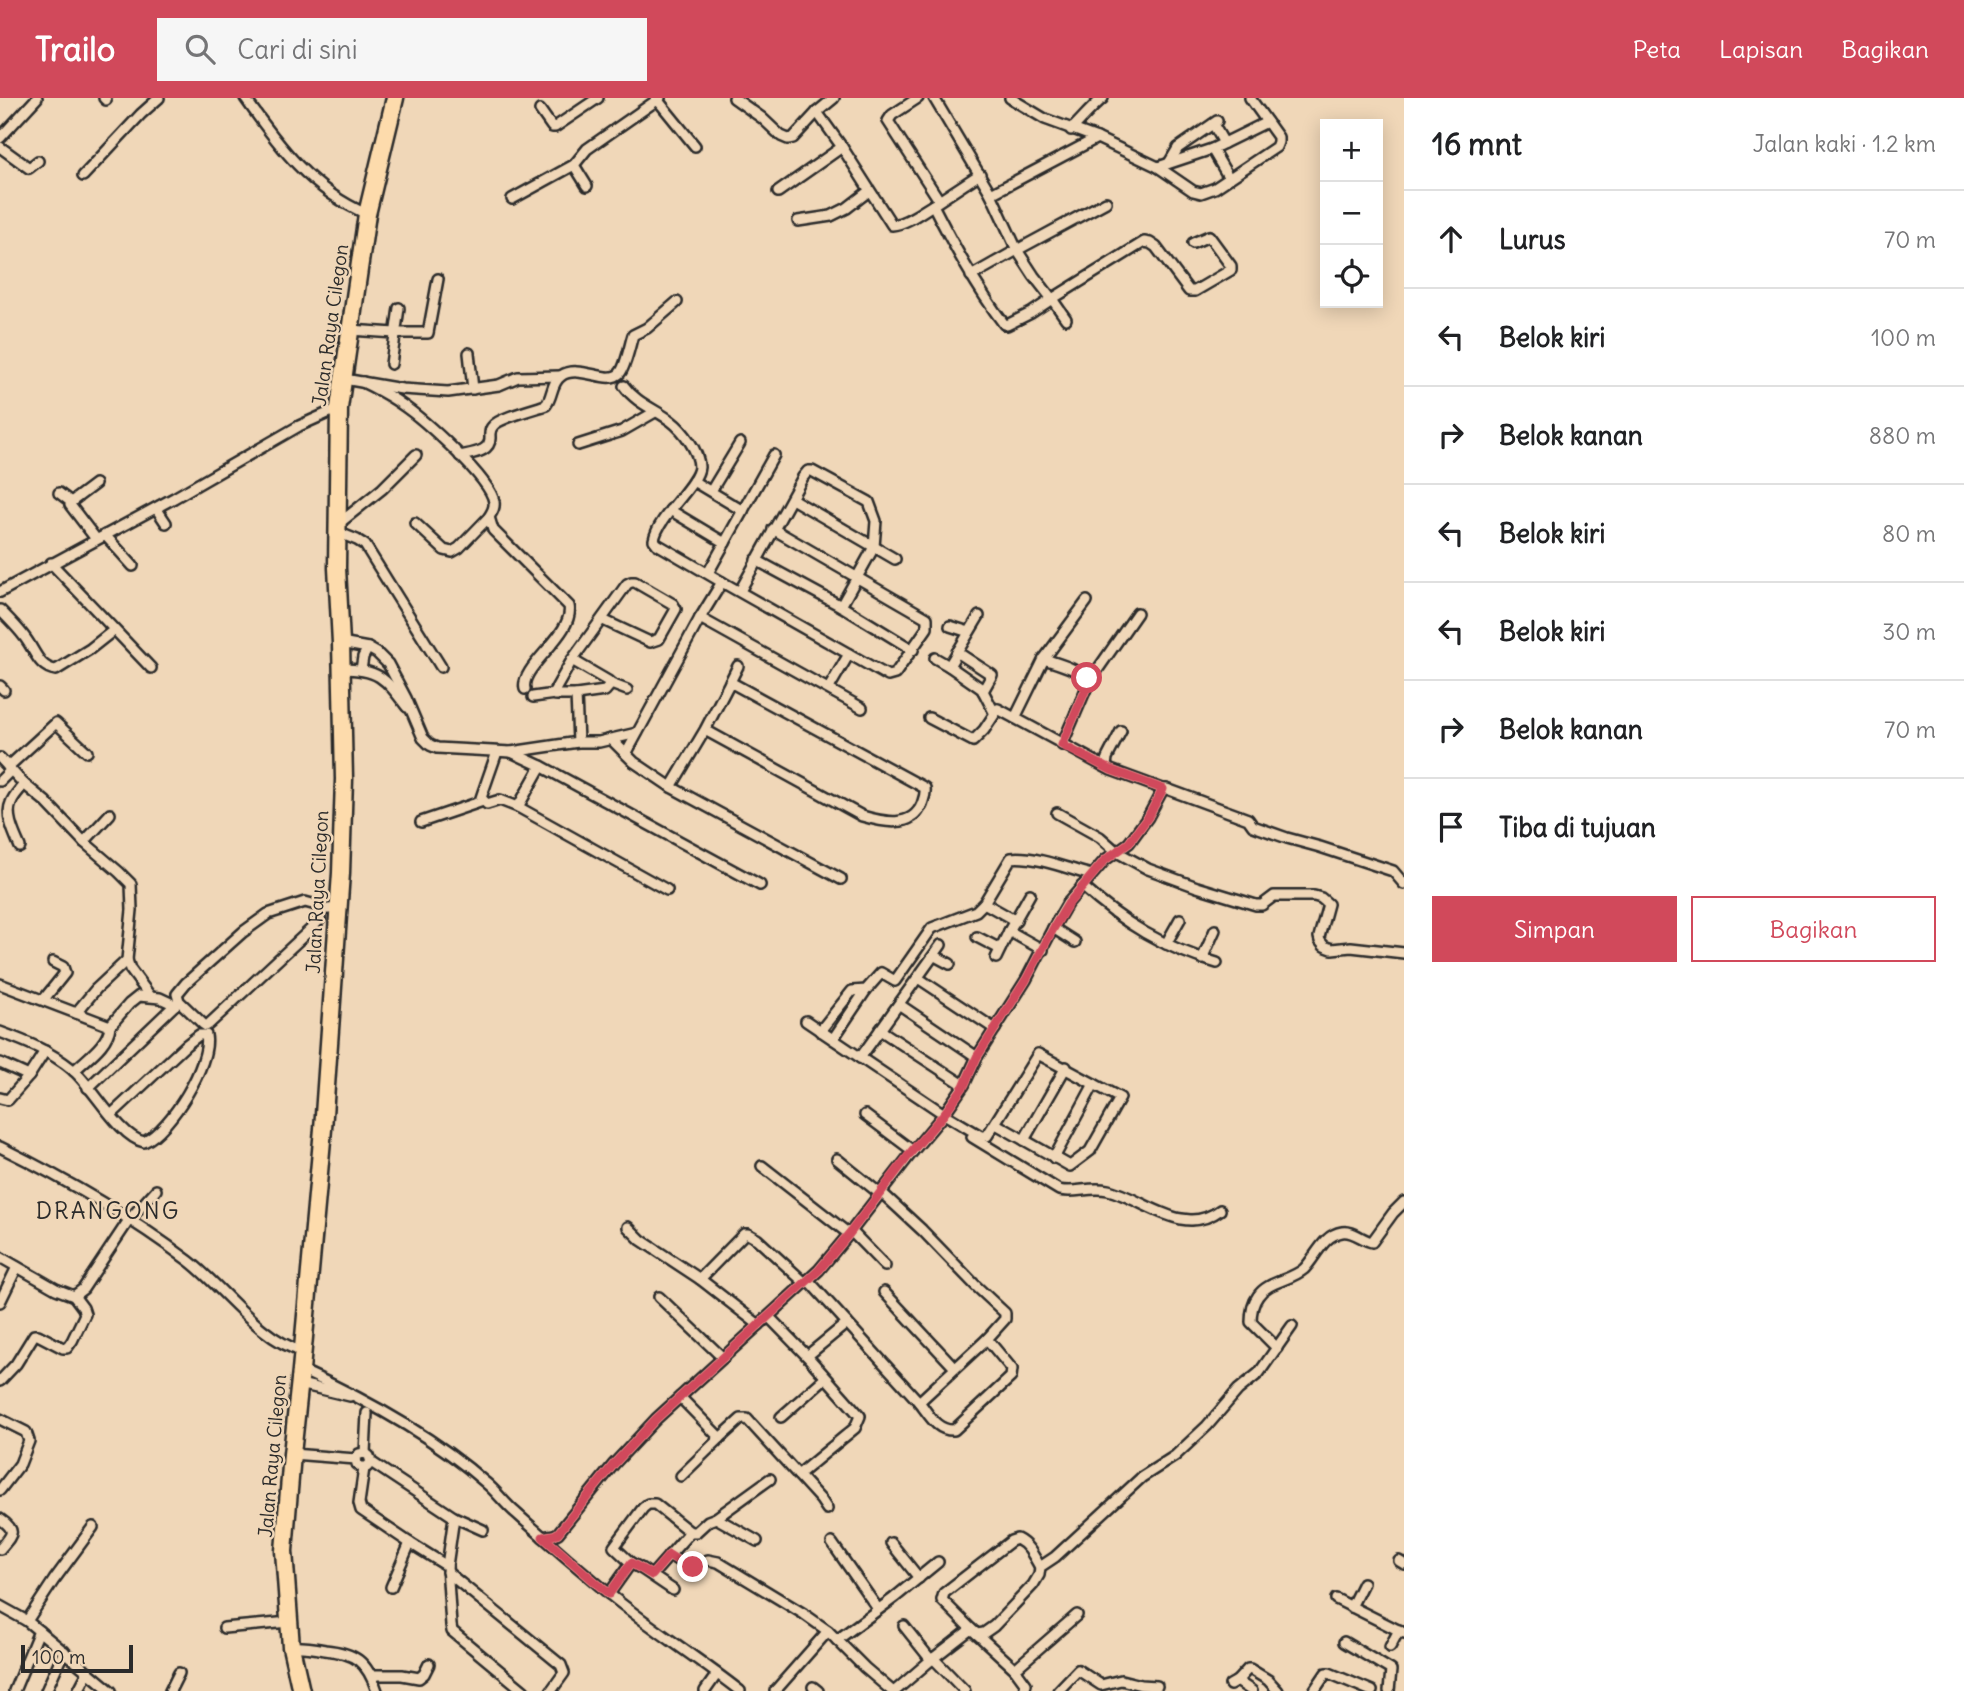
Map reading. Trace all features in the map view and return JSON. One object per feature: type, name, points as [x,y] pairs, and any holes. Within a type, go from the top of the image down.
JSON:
[{"type":"highway","name":"Jalan Raya Cilegon","points":[[301,1691],[291,1647],[284,1551],[323,1129],[341,873],[344,779],[337,568],[339,408],[367,214],[396,98]]},
{"type":"street","points":[[0,138],[37,98]]},
{"type":"street","points":[[83,176],[159,98]]},
{"type":"street","points":[[245,98],[277,142],[310,179],[338,199],[367,214]]},
{"type":"street","points":[[540,110],[549,124],[555,127],[598,98]]},
{"type":"street","points":[[734,98],[788,139],[793,138],[834,98]]},
{"type":"street","points":[[918,98],[892,115],[888,123],[936,203],[971,276],[1007,326],[1144,242],[1156,247],[1189,291],[1195,291],[1231,270],[1231,266],[1209,236],[1193,243]]},
{"type":"street","points":[[934,98],[991,194],[1017,250],[1066,319]]},
{"type":"street","points":[[1010,98],[1045,119],[1097,138],[1158,167],[1194,191],[1200,192],[1215,188],[1276,147],[1278,137],[1250,98]]},
{"type":"street","points":[[1071,130],[1103,98]]},
{"type":"street","points":[[512,199],[574,165],[587,149],[658,99],[695,146]]},
{"type":"street","points":[[817,112],[892,225],[902,223],[980,174]]},
{"type":"street","points":[[1169,163],[1178,148],[1215,122],[1224,143]]},
{"type":"street","points":[[1158,167],[1212,149],[1267,122]]},
{"type":"street","points":[[991,194],[1097,138]]},
{"type":"street","points":[[0,147],[29,168],[38,161]]},
{"type":"street","points":[[778,192],[842,147]]},
{"type":"street","points":[[1212,149],[1229,178]]},
{"type":"street","points":[[574,165],[587,186]]},
{"type":"street","points":[[798,221],[831,216],[847,208],[869,191]]},
{"type":"street","points":[[971,276],[1106,202]]},
{"type":"street","points":[[350,330],[428,332],[438,279]]},
{"type":"street","points":[[344,379],[402,389],[448,392],[499,385],[519,377],[560,376],[579,372],[607,378],[617,375],[624,365],[633,335],[647,328],[677,302]]},
{"type":"street","points":[[391,365],[399,308]]},
{"type":"street","points":[[470,353],[473,389]]},
{"type":"street","points":[[460,456],[488,448],[491,444],[490,431],[501,421],[550,401],[560,376]]},
{"type":"street","points":[[363,382],[424,420],[491,491],[494,508],[489,517],[452,552],[444,550],[415,523]]},
{"type":"street","points":[[624,386],[630,395],[670,420],[696,453],[699,470],[655,534],[654,540],[657,544],[849,654],[891,676],[895,674],[927,628],[927,618],[773,529]]},
{"type":"street","points":[[2,588],[156,508],[299,426],[339,408]]},
{"type":"street","points":[[578,445],[622,431],[655,412]]},
{"type":"street","points":[[711,491],[740,443]]},
{"type":"street","points":[[416,455],[337,529],[365,545],[441,667]]},
{"type":"street","points":[[708,573],[774,455]]},
{"type":"street","points":[[740,591],[803,477],[808,471],[812,471],[865,499],[871,504],[876,521],[874,547],[841,606]]},
{"type":"street","points":[[693,481],[743,510]]},
{"type":"street","points":[[71,502],[95,484]]},
{"type":"street","points":[[59,493],[71,502],[72,507],[100,537],[133,566]]},
{"type":"street","points":[[792,499],[895,559]]},
{"type":"street","points":[[156,508],[166,523]]},
{"type":"street","points":[[670,510],[725,543]]},
{"type":"street","points":[[489,517],[493,530],[570,608],[569,617],[527,677],[523,685],[525,690]]},
{"type":"street","points":[[756,560],[841,606],[912,650]]},
{"type":"street","points":[[51,563],[151,668]]},
{"type":"street","points":[[555,694],[555,688],[572,660],[631,582],[676,608],[659,639],[654,642],[603,620]]},
{"type":"street","points":[[626,754],[722,582]]},
{"type":"street","points":[[1015,718],[1045,659],[1087,601]]},
{"type":"street","points":[[0,610],[27,640],[32,652],[52,670],[90,649],[114,630]]},
{"type":"street","points":[[1062,745],[1089,682],[1137,613]]},
{"type":"street","points":[[949,666],[979,616]]},
{"type":"street","points":[[700,618],[862,708]]},
{"type":"street","points":[[950,626],[969,632]]},
{"type":"street","points":[[341,643],[368,648],[388,664],[396,676],[423,738],[430,745],[445,749],[511,752],[637,733]]},
{"type":"street","points":[[361,670],[368,648]]},
{"type":"street","points":[[957,652],[992,675],[983,691]]},
{"type":"street","points":[[829,688],[849,654]]},
{"type":"street","points":[[935,658],[983,691],[995,712]]},
{"type":"street","points":[[1045,659],[1080,674],[1089,682]]},
{"type":"street","points":[[572,660],[611,684],[627,690]]},
{"type":"street","points":[[671,787],[705,730],[738,666]]},
{"type":"street","points":[[341,669],[372,672],[384,679],[412,714]]},
{"type":"street","points":[[705,730],[862,816],[887,822],[902,821],[911,819],[919,811],[925,788],[730,682]]},
{"type":"street","points":[[533,697],[606,691],[611,684]]},
{"type":"street","points":[[576,695],[578,742]]},
{"type":"street","points":[[929,718],[973,741],[998,709],[1062,745],[1136,780],[1248,818],[1252,826],[1378,865],[1393,871],[1404,884]]},
{"type":"street","points":[[0,780],[4,764],[56,723],[87,752]]},
{"type":"street","points":[[1107,767],[1107,758],[1121,731]]},
{"type":"street","points":[[611,739],[634,762],[671,787],[841,879]]},
{"type":"street","points":[[484,801],[481,798],[482,792],[497,752]]},
{"type":"street","points":[[511,752],[760,885]]},
{"type":"street","points":[[4,764],[131,884],[132,910],[127,960],[150,996]]},
{"type":"street","points":[[518,807],[541,766]]},
{"type":"street","points":[[20,847],[12,829],[10,804],[24,784]]},
{"type":"street","points":[[543,1537],[558,1533],[614,1464],[656,1419],[819,1270],[850,1233],[964,1086],[977,1057],[1026,980],[1063,910],[1105,860],[1129,843],[1148,817],[1163,789]]},
{"type":"street","points":[[421,822],[484,801],[487,803],[500,800],[518,807],[667,890]]},
{"type":"street","points":[[1057,813],[1100,837],[1117,852],[1163,875],[1255,905],[1262,905],[1274,896],[1321,898],[1328,904],[1319,937],[1324,946],[1332,949],[1351,947],[1404,953]]},
{"type":"street","points":[[84,842],[110,814]]},
{"type":"street","points":[[895,981],[932,928],[976,911],[985,903],[1009,860],[1015,857],[1091,875]]},
{"type":"street","points":[[1082,886],[1120,918],[1142,932],[1217,963]]},
{"type":"street","points":[[977,937],[998,953],[1030,894]]},
{"type":"street","points":[[88,1088],[177,1003],[178,991],[243,932],[268,914],[305,902],[316,905],[320,919],[312,928],[111,1115]]},
{"type":"street","points":[[985,903],[1016,921]]},
{"type":"street","points":[[319,909],[338,908]]},
{"type":"street","points":[[1167,944],[1180,919]]},
{"type":"street","points":[[1053,929],[1074,942]]},
{"type":"street","points":[[1202,959],[1215,930]]},
{"type":"street","points":[[1009,931],[1043,950]]},
{"type":"street","points":[[860,1058],[941,945]]},
{"type":"street","points":[[934,956],[950,964]]},
{"type":"street","points":[[76,1013],[96,989],[127,960]]},
{"type":"street","points":[[44,999],[65,973],[63,967],[53,962]]},
{"type":"street","points":[[833,1039],[866,990],[881,973],[909,990]]},
{"type":"street","points":[[918,978],[995,1029]]},
{"type":"street","points":[[0,984],[110,1026]]},
{"type":"street","points":[[820,1031],[850,993],[866,990]]},
{"type":"street","points":[[74,1071],[103,1043],[110,1032],[110,1026],[139,996],[177,1003],[206,1026]]},
{"type":"street","points":[[900,1005],[977,1057]]},
{"type":"street","points":[[806,1021],[942,1116],[1059,1190],[1068,1192],[1098,1188],[1111,1191],[1184,1220],[1203,1220],[1220,1210]]},
{"type":"street","points":[[880,1030],[964,1086]]},
{"type":"street","points":[[0,1032],[45,1051],[74,1071],[111,1115],[130,1134],[144,1142],[152,1138],[174,1113],[196,1075],[207,1039],[206,1035],[199,1035]]},
{"type":"street","points":[[0,1098],[8,1100],[29,1076],[45,1051]]},
{"type":"street","points":[[942,1116],[984,1137],[996,1124],[1037,1054],[1119,1097],[1120,1101],[1087,1155],[1070,1166],[996,1124]]},
{"type":"street","points":[[0,1063],[29,1076]]},
{"type":"street","points":[[1024,1140],[1066,1067]]},
{"type":"street","points":[[1054,1158],[1094,1084]]},
{"type":"street","points":[[865,1115],[912,1151]]},
{"type":"street","points":[[0,1147],[129,1220],[190,1262],[266,1332],[288,1347],[302,1351]]},
{"type":"street","points":[[837,1159],[892,1201],[1005,1313],[1006,1319],[987,1339],[919,1402]]},
{"type":"street","points":[[762,1166],[850,1233],[886,1266]]},
{"type":"street","points":[[75,1296],[83,1289],[129,1220],[156,1190]]},
{"type":"street","points":[[1277,1348],[1251,1322],[1254,1303],[1259,1295],[1269,1286],[1306,1267],[1326,1240],[1339,1233],[1349,1232],[1372,1242],[1404,1202]]},
{"type":"street","points":[[628,1227],[640,1240],[700,1279],[759,1325]]},
{"type":"street","points":[[700,1279],[744,1234],[757,1239],[806,1281],[939,1427],[945,1430],[954,1430],[1011,1377],[1012,1369],[987,1339]]},
{"type":"street","points":[[0,1257],[56,1289],[75,1296],[85,1314],[68,1346],[63,1348],[34,1335],[16,1364],[0,1381]]},
{"type":"street","points":[[0,1302],[17,1267]]},
{"type":"street","points":[[884,1292],[955,1368]]},
{"type":"street","points":[[659,1297],[723,1358]]},
{"type":"street","points":[[769,1317],[858,1412],[860,1420],[855,1428],[798,1475]]},
{"type":"street","points":[[807,1356],[847,1323]]},
{"type":"street","points":[[1040,1567],[1142,1477],[1175,1456],[1207,1426],[1238,1391],[1259,1373],[1292,1326]]},
{"type":"street","points":[[301,1377],[338,1386],[456,1458],[609,1594],[740,1691]]},
{"type":"street","points":[[301,1377],[358,1398]]},
{"type":"street","points":[[781,1418],[825,1378]]},
{"type":"street","points":[[680,1397],[720,1438]]},
{"type":"street","points":[[368,1413],[365,1453],[369,1456],[359,1507],[447,1569],[561,1665],[564,1673],[551,1691]]},
{"type":"street","points":[[0,1419],[26,1432],[29,1441],[20,1464],[0,1490]]},
{"type":"street","points":[[681,1476],[741,1419],[747,1419],[827,1509]]},
{"type":"street","points":[[356,1459],[359,1454],[365,1453]]},
{"type":"street","points":[[292,1454],[356,1459]]},
{"type":"street","points":[[356,1459],[359,1466],[368,1465],[454,1517],[483,1530]]},
{"type":"street","points":[[673,1590],[631,1563],[614,1547],[646,1505],[655,1504],[690,1532],[696,1532],[770,1479]]},
{"type":"street","points":[[454,1517],[447,1569],[452,1631],[524,1691]]},
{"type":"street","points":[[716,1518],[757,1541]]},
{"type":"street","points":[[0,1519],[10,1526],[12,1533],[0,1549]]},
{"type":"street","points":[[27,1621],[93,1527]]},
{"type":"street","points":[[652,1575],[690,1532]]},
{"type":"street","points":[[669,1555],[689,1567],[708,1560],[718,1562],[828,1631],[865,1668],[894,1691],[932,1659],[974,1632],[984,1633],[994,1626],[1033,1585],[1040,1575],[1040,1567],[1023,1542],[1017,1539],[944,1593],[942,1600],[974,1632],[1015,1669],[1026,1684],[1024,1691]]},
{"type":"street","points":[[391,1587],[410,1543]]},
{"type":"street","points":[[832,1543],[878,1609]]},
{"type":"street","points":[[891,1543],[919,1578]]},
{"type":"street","points":[[609,1594],[631,1563]]},
{"type":"street","points":[[837,1640],[938,1563]]},
{"type":"street","points":[[1351,1607],[1363,1583]]},
{"type":"street","points":[[1336,1599],[1401,1632],[1390,1647]]},
{"type":"street","points":[[2,1612],[27,1621],[111,1691]]},
{"type":"street","points":[[1015,1669],[1077,1615]]},
{"type":"street","points":[[224,1628],[289,1622]]},
{"type":"street","points":[[904,1626],[932,1659],[965,1691]]},
{"type":"street","points":[[14,1691],[39,1630]]},
{"type":"street","points":[[775,1691],[828,1631]]},
{"type":"street","points":[[1344,1643],[1391,1670],[1389,1691]]},
{"type":"street","points":[[291,1647],[322,1649],[358,1658],[371,1675],[377,1691]]},
{"type":"street","points":[[46,1691],[64,1651]]},
{"type":"street","points":[[371,1675],[419,1678],[429,1664]]},
{"type":"street","points":[[1252,1691],[1233,1683],[1248,1669],[1268,1681],[1278,1691]]},
{"type":"street","points":[[1058,1691],[1078,1670],[1101,1685],[1121,1680],[1157,1686]]},
{"type":"street","points":[[78,1691],[88,1672]]},
{"type":"street","points":[[170,1691],[179,1673]]},
{"type":"street","points":[[1314,1691],[1326,1673],[1329,1673],[1372,1691]]},
{"type":"street","points":[[705,1691],[717,1674]]},
{"type":"district","name":"DRANGONG","points":[[108,1210]]},
{"type":"route","points":[[693,1567],[686,1566],[669,1555],[652,1575],[631,1563],[609,1594],[543,1537],[558,1533],[614,1464],[656,1419],[819,1270],[964,1086],[977,1057],[1026,980],[1068,904],[1105,860],[1129,843],[1148,817],[1163,789],[1111,770],[1062,745],[1089,682],[1087,678]]}]
